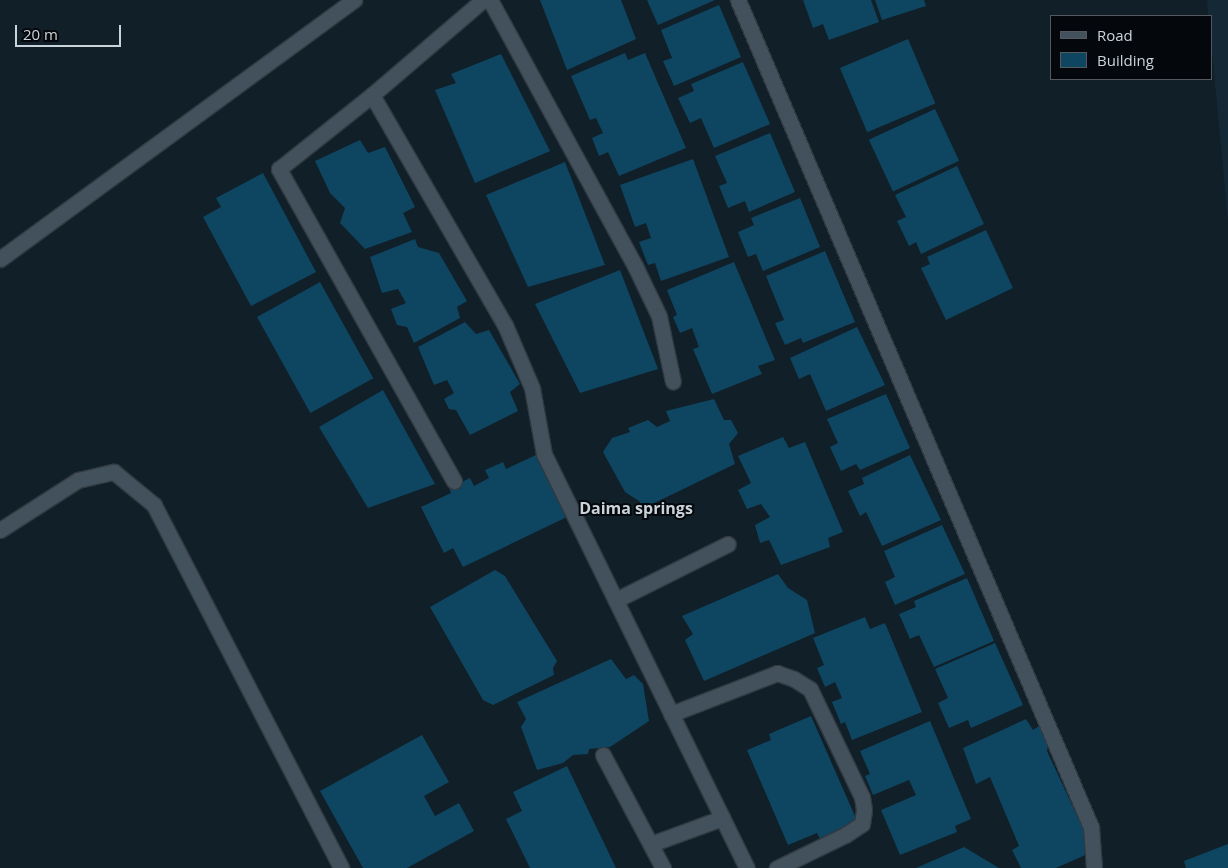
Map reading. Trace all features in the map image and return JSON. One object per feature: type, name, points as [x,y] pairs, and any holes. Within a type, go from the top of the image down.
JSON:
[{"type":"street","points":[[0,259],[354,0]]},
{"type":"street","points":[[454,481],[279,169],[372,95],[483,0]]},
{"type":"street","points":[[490,0],[635,266],[659,316],[673,382]]},
{"type":"street","points":[[738,0],[1091,826],[1094,868]]},
{"type":"street","points":[[372,95],[505,325],[532,388],[544,454],[747,868]]},
{"type":"street","points":[[0,530],[78,480],[114,472],[154,505],[341,868]]},
{"type":"street","points":[[616,600],[728,544]]},
{"type":"street","points":[[671,714],[777,673],[794,679],[810,689],[862,797],[862,824],[777,868]]},
{"type":"street","points":[[603,755],[663,868]]},
{"type":"street","points":[[651,844],[722,818]]},
{"type":"shaded area","points":[[1207,0],[1228,0],[1228,221],[1213,64],[1213,15],[1208,15]]},
{"type":"building","points":[[540,0],[621,0],[636,39],[567,70]]},
{"type":"building","points":[[647,0],[715,0],[658,25]]},
{"type":"building","points":[[803,0],[871,0],[879,22],[829,40],[823,24],[813,28]]},
{"type":"building","points":[[875,0],[924,0],[926,6],[882,20]]},
{"type":"building","points":[[719,5],[741,57],[674,86],[663,61],[672,58],[661,30]]},
{"type":"building","points":[[908,39],[935,103],[867,132],[840,68]]},
{"type":"building","points":[[625,53],[628,60],[645,53],[686,148],[619,176],[608,152],[599,156],[592,138],[603,133],[596,118],[590,120],[571,76]]},
{"type":"building","points":[[501,54],[550,151],[475,183],[435,90],[456,83],[451,74]]},
{"type":"building","points":[[743,62],[770,124],[714,148],[701,118],[690,123],[678,98],[694,91],[691,84]]},
{"type":"building","points":[[935,109],[959,161],[893,192],[869,140]]},
{"type":"building","points":[[770,133],[795,192],[749,212],[745,201],[728,208],[719,186],[727,183],[715,156]]},
{"type":"building","points":[[360,140],[368,153],[385,147],[415,207],[403,213],[412,232],[365,249],[340,223],[345,208],[330,193],[315,161]]},
{"type":"building","points":[[693,159],[729,257],[661,281],[655,263],[648,265],[639,242],[651,238],[646,223],[635,227],[620,185]]},
{"type":"building","points":[[565,162],[605,265],[528,287],[486,195]]},
{"type":"building","points":[[957,166],[984,224],[921,254],[916,242],[909,246],[897,221],[906,217],[895,195]]},
{"type":"building","points":[[263,173],[316,272],[251,306],[203,217],[221,207],[216,198]]},
{"type":"building","points":[[800,198],[820,247],[763,271],[756,254],[748,257],[738,232],[754,225],[751,218]]},
{"type":"building","points":[[986,230],[1013,288],[946,320],[921,268],[930,264],[927,257]]},
{"type":"building","points":[[415,239],[418,247],[439,253],[467,301],[457,307],[460,318],[414,343],[407,327],[397,325],[391,309],[406,303],[398,289],[382,293],[370,257]]},
{"type":"building","points":[[825,251],[855,322],[803,343],[801,338],[785,345],[775,323],[784,320],[766,276]]},
{"type":"building","points":[[734,262],[775,360],[758,366],[762,374],[712,394],[693,349],[699,347],[692,328],[680,333],[673,317],[677,315],[667,290]]},
{"type":"building","points":[[620,270],[658,369],[580,393],[535,304]]},
{"type":"building","points":[[320,282],[373,378],[310,413],[257,317]]},
{"type":"building","points":[[465,322],[476,334],[489,330],[520,384],[510,392],[518,411],[470,435],[456,410],[449,409],[444,399],[454,393],[447,380],[434,385],[418,347]]},
{"type":"building","points":[[857,327],[885,385],[826,411],[810,374],[799,379],[790,358]]},
{"type":"building","points":[[383,390],[435,484],[368,508],[319,427]]},
{"type":"building","points":[[886,394],[910,448],[860,470],[856,464],[841,471],[830,447],[838,443],[827,419]]},
{"type":"building","points":[[714,399],[724,420],[731,420],[738,433],[729,444],[735,464],[644,508],[639,501],[625,492],[603,452],[612,438],[630,432],[628,428],[648,420],[657,427],[670,421],[666,411]]},
{"type":"building","points":[[783,437],[789,448],[805,442],[843,532],[828,538],[830,547],[781,565],[769,540],[760,543],[755,525],[770,517],[761,504],[747,509],[738,490],[751,483],[738,456]]},
{"type":"building","points":[[536,455],[567,517],[463,567],[453,548],[444,553],[421,507],[451,493],[449,488],[470,478],[474,486],[489,478],[485,470],[503,462],[506,469]]},
{"type":"building","points":[[910,455],[941,520],[882,546],[866,512],[860,516],[848,491],[864,484],[862,478]]},
{"type":"building","points":[[942,525],[965,574],[895,605],[885,582],[895,577],[884,551]]},
{"type":"building","points":[[495,570],[505,576],[557,661],[553,668],[554,675],[493,705],[483,700],[430,607]]},
{"type":"building","points":[[778,574],[788,588],[807,600],[815,633],[704,681],[685,640],[693,634],[682,616]]},
{"type":"building","points":[[967,578],[994,641],[934,667],[919,635],[910,639],[899,614],[916,607],[914,601]]},
{"type":"building","points":[[865,617],[870,629],[885,623],[922,712],[852,740],[845,722],[841,724],[832,702],[842,698],[835,682],[825,687],[817,668],[824,665],[813,638]]},
{"type":"building","points":[[995,643],[1023,705],[971,728],[968,720],[949,728],[938,703],[948,698],[935,669]]},
{"type":"building","points":[[611,659],[626,679],[634,675],[643,684],[649,721],[610,747],[589,749],[588,754],[573,755],[563,763],[537,770],[521,727],[526,719],[517,702]]},
{"type":"building","points":[[811,716],[858,823],[820,839],[817,833],[788,845],[747,750],[771,740],[769,734]]},
{"type":"building","points":[[1026,719],[1033,730],[1039,726],[1051,733],[1047,751],[1079,820],[1090,826],[1090,853],[1056,868],[1021,868],[1012,850],[1019,846],[990,777],[976,784],[963,748]]},
{"type":"building","points":[[930,721],[971,819],[955,826],[957,832],[900,855],[881,810],[916,795],[909,780],[873,795],[865,776],[870,774],[860,751]]},
{"type":"building","points":[[422,735],[449,782],[424,796],[435,816],[459,803],[474,831],[407,868],[363,868],[320,791]]},
{"type":"building","points":[[567,766],[616,868],[530,868],[506,819],[522,811],[513,792]]},
{"type":"building","points":[[1228,844],[1228,868],[1186,868],[1184,861]]},
{"type":"building","points":[[964,847],[999,868],[916,868]]},
{"type":"district","name":"Daima springs","points":[[636,508]]}]
